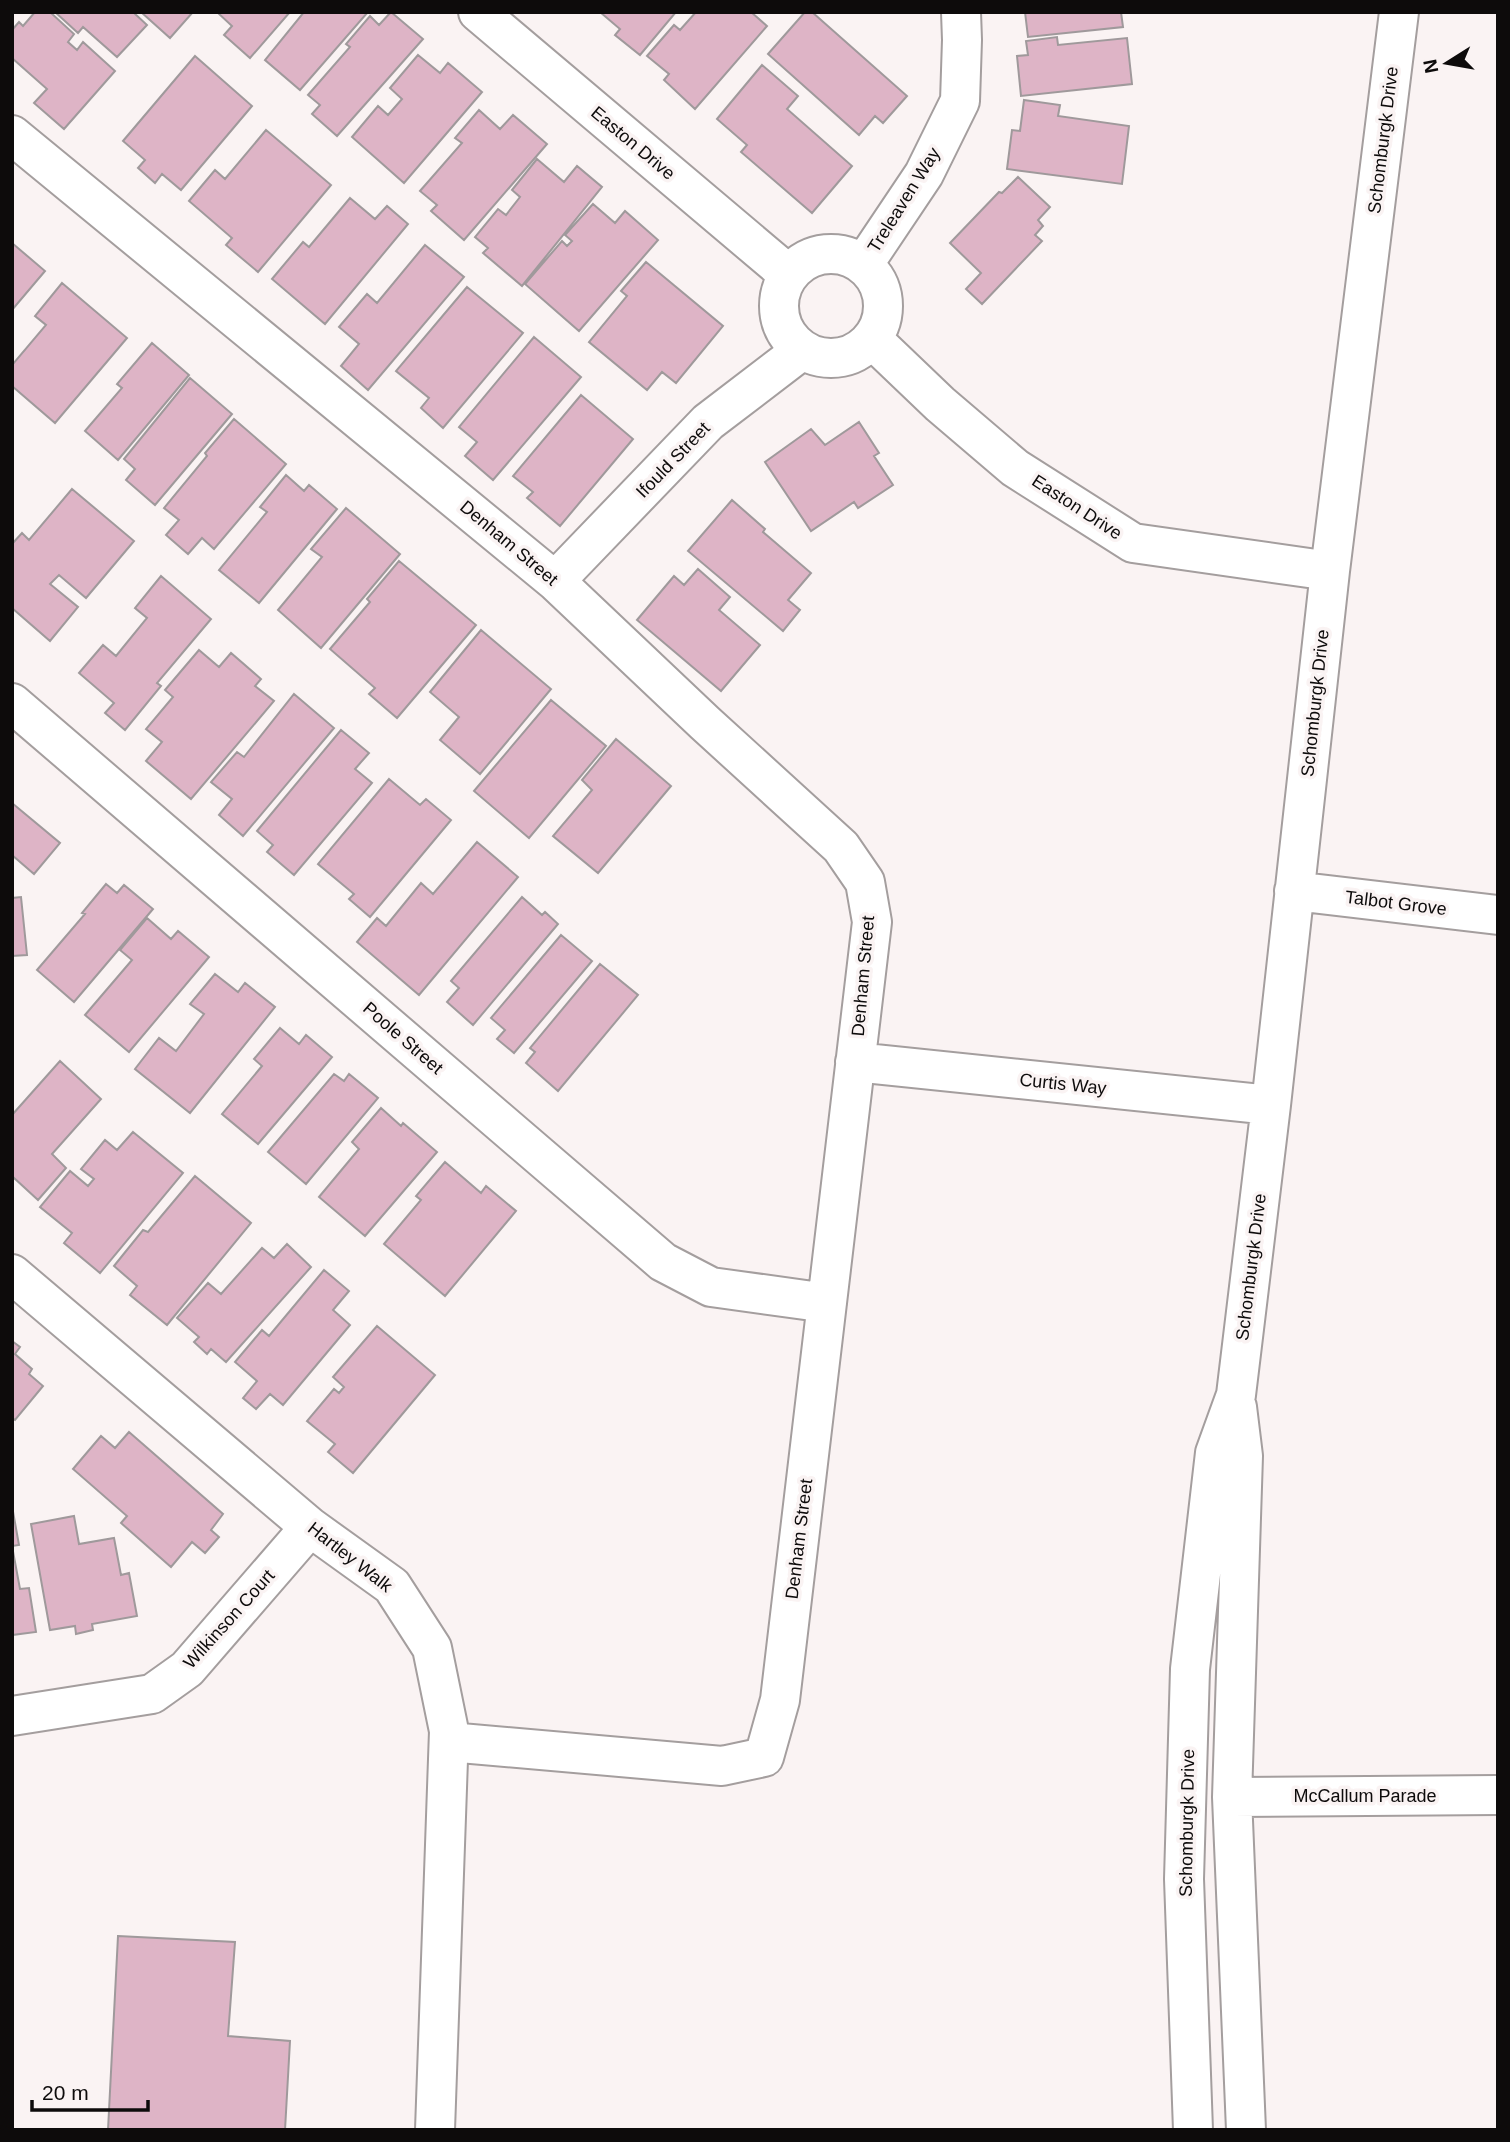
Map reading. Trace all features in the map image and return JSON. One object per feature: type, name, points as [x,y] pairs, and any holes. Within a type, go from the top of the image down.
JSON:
[{"type":"street","name":"Easton Drive","points":[[478,12],[788,274]]},
{"type":"street","name":"Treleaven Way","points":[[863,265],[924,174],[960,101],[961,12]]},
{"type":"street","name":"Schomburgk Drive","points":[[1246,2130],[1232,1797],[1242,1456],[1236,1395],[1330,571],[1399,12]]},
{"type":"street","name":"Denham Street","points":[[12,135],[555,581],[841,847],[865,882],[872,922],[780,1700],[764,1757],[722,1766],[449,1742]]},
{"type":"street","points":[[822,254],[840,254],[863,265],[876,278],[882,295],[883,310],[879,328],[872,339],[859,351],[842,358],[824,359],[801,351],[788,337],[778,311],[779,293],[788,274],[802,262],[822,254]]},
{"type":"street","name":"Easton Drive","points":[[872,339],[940,404],[1015,468],[1133,544],[1330,571]]},
{"type":"street","name":"Ifould Street","points":[[555,581],[708,422],[801,351]]},
{"type":"street","name":"Poole Street","points":[[12,703],[663,1262],[711,1287],[827,1303]]},
{"type":"street","name":"Talbot Grove","points":[[1294,891],[1498,915]]},
{"type":"street","name":"Curtis Way","points":[[855,1062],[1271,1105]]},
{"type":"street","name":"Hartley Walk","points":[[12,1274],[310,1527],[392,1586],[432,1648],[449,1731],[435,2130]]},
{"type":"street","name":"Schomburgk Drive","points":[[1193,2130],[1184,1879],[1190,1669],[1215,1453],[1236,1395]]},
{"type":"street","name":"Wilkinson Court","points":[[12,1716],[152,1694],[187,1669],[310,1527]]},
{"type":"street","name":"McCallum Parade","points":[[1232,1797],[1498,1795]]},
{"type":"building","points":[[35,12],[50,12],[74,34],[68,42],[77,50],[83,42],[115,71],[64,129],[34,103],[47,89],[12,58],[12,30],[19,22],[23,26]]},
{"type":"building","points":[[55,12],[133,12],[147,25],[117,57],[83,27],[78,33]]},
{"type":"building","points":[[141,12],[193,12],[170,38]]},
{"type":"building","points":[[217,12],[290,12],[250,58],[224,35],[232,26]]},
{"type":"building","points":[[304,12],[368,12],[300,90],[265,60]]},
{"type":"building","points":[[391,12],[423,39],[337,136],[312,114],[320,105],[308,95],[350,47],[346,44],[370,16],[379,25]]},
{"type":"building","points":[[600,12],[676,12],[640,55],[615,35],[620,29]]},
{"type":"building","points":[[696,12],[751,12],[767,26],[695,109],[664,80],[669,74],[647,56],[674,25],[680,30]]},
{"type":"building","points":[[805,12],[812,12],[907,96],[883,123],[875,116],[859,135],[768,54]]},
{"type":"building","points":[[1025,12],[1121,12],[1123,27],[1028,37]]},
{"type":"building","points":[[1057,37],[1058,45],[1127,38],[1132,84],[1021,96],[1017,56],[1028,55],[1026,41]]},
{"type":"building","points":[[418,55],[440,73],[448,63],[482,92],[404,183],[352,137],[378,106],[388,115],[402,99],[390,88]]},
{"type":"building","points":[[195,56],[252,106],[181,190],[162,174],[155,183],[138,168],[145,160],[123,141]]},
{"type":"building","points":[[762,65],[798,96],[787,109],[852,166],[812,213],[741,152],[747,145],[717,119]]},
{"type":"building","points":[[1024,100],[1060,105],[1058,116],[1129,126],[1122,184],[1007,169],[1012,130],[1020,131]]},
{"type":"building","points":[[479,110],[500,129],[513,115],[547,144],[464,240],[431,211],[437,205],[420,191],[462,143],[455,138]]},
{"type":"building","points":[[266,130],[331,185],[258,272],[226,245],[232,238],[189,201],[215,170],[225,179]]},
{"type":"building","points":[[537,159],[564,182],[577,166],[602,187],[522,286],[483,253],[488,248],[475,237],[498,209],[506,215],[520,197],[512,190]]},
{"type":"building","points":[[1018,177],[1050,207],[1038,220],[1043,226],[1035,235],[1042,241],[982,304],[966,289],[981,273],[950,243],[999,192],[1002,193]]},
{"type":"building","points":[[350,198],[375,219],[387,206],[408,224],[325,324],[272,279],[303,242],[309,247]]},
{"type":"building","points":[[593,204],[615,223],[625,211],[658,240],[579,331],[525,284],[562,241],[567,246],[572,241],[565,235]]},
{"type":"building","points":[[12,243],[45,271],[12,310]]},
{"type":"building","points":[[425,245],[464,277],[368,390],[341,366],[359,344],[339,327],[367,294],[377,303]]},
{"type":"building","points":[[646,262],[723,326],[676,383],[662,372],[647,390],[589,342],[627,296],[621,291]]},
{"type":"building","points":[[62,283],[127,338],[55,423],[12,386],[12,365],[46,325],[35,316]]},
{"type":"building","points":[[467,287],[523,333],[443,428],[421,408],[429,398],[396,371]]},
{"type":"building","points":[[534,337],[581,377],[493,480],[465,456],[477,442],[459,427]]},
{"type":"building","points":[[152,343],[189,375],[118,460],[85,431],[122,388],[117,384]]},
{"type":"building","points":[[190,378],[232,414],[155,505],[126,480],[135,469],[124,459]]},
{"type":"building","points":[[581,395],[633,439],[560,526],[527,498],[533,492],[513,476]]},
{"type":"building","points":[[234,419],[286,464],[214,549],[202,538],[188,554],[166,535],[179,520],[164,508]]},
{"type":"building","points":[[859,422],[879,453],[874,456],[893,485],[858,508],[854,502],[811,531],[765,462],[811,429],[825,445]]},
{"type":"building","points":[[286,475],[304,491],[309,485],[337,509],[259,603],[219,570],[267,512],[260,507]]},
{"type":"building","points":[[72,489],[134,541],[86,598],[59,575],[50,584],[78,607],[50,641],[12,608],[12,544],[22,533],[29,540]]},
{"type":"building","points":[[732,500],[765,529],[763,532],[811,573],[788,600],[800,610],[783,631],[688,551]]},
{"type":"building","points":[[346,508],[400,554],[321,648],[278,610],[322,557],[311,549]]},
{"type":"building","points":[[399,561],[476,625],[397,718],[369,694],[375,688],[330,649],[370,602],[367,599]]},
{"type":"building","points":[[698,569],[730,597],[719,610],[760,645],[721,691],[637,620],[674,576],[684,585]]},
{"type":"building","points":[[161,576],[211,619],[157,683],[161,686],[125,730],[105,713],[114,703],[79,673],[103,645],[116,656],[147,618],[135,608]]},
{"type":"building","points":[[481,630],[551,689],[480,774],[440,740],[459,717],[430,692]]},
{"type":"building","points":[[199,650],[219,667],[231,653],[261,679],[255,686],[274,701],[191,799],[146,761],[162,742],[146,729],[173,697],[165,690]]},
{"type":"building","points":[[294,694],[334,728],[243,836],[219,815],[232,799],[211,782],[237,752],[244,757]]},
{"type":"building","points":[[551,700],[606,746],[529,838],[474,791]]},
{"type":"building","points":[[341,730],[369,753],[355,769],[372,783],[294,875],[267,852],[273,845],[257,831]]},
{"type":"building","points":[[616,739],[671,786],[598,873],[553,836],[592,790],[582,780]]},
{"type":"building","points":[[389,779],[420,805],[426,799],[451,820],[370,917],[349,899],[354,894],[318,864]]},
{"type":"building","points":[[12,803],[60,843],[34,874],[12,855]]},
{"type":"building","points":[[477,842],[518,877],[419,995],[357,942],[377,918],[386,926],[421,883],[433,894]]},
{"type":"building","points":[[106,884],[117,893],[124,885],[153,909],[74,1002],[37,970],[85,914],[82,913]]},
{"type":"building","points":[[21,897],[27,955],[12,956],[12,898]]},
{"type":"building","points":[[522,897],[542,915],[545,912],[558,924],[473,1025],[447,1002],[459,988],[451,981]]},
{"type":"building","points":[[147,918],[171,939],[178,931],[209,957],[129,1052],[85,1015],[132,960],[120,950]]},
{"type":"building","points":[[561,935],[592,961],[514,1053],[497,1039],[505,1030],[491,1018]]},
{"type":"building","points":[[600,964],[638,995],[558,1091],[526,1063],[535,1052],[530,1048]]},
{"type":"building","points":[[215,974],[238,992],[245,983],[275,1007],[190,1113],[135,1069],[159,1038],[176,1051],[204,1014],[190,1004]]},
{"type":"building","points":[[280,1028],[299,1044],[306,1035],[332,1057],[258,1144],[222,1114],[262,1066],[254,1059]]},
{"type":"building","points":[[60,1061],[101,1099],[52,1154],[66,1168],[38,1200],[14,1178],[12,1180],[12,1115]]},
{"type":"building","points":[[334,1074],[344,1081],[349,1074],[378,1098],[306,1184],[268,1152]]},
{"type":"building","points":[[381,1108],[437,1152],[365,1236],[319,1197],[359,1149],[352,1142]]},
{"type":"building","points":[[133,1132],[183,1173],[100,1273],[64,1243],[72,1233],[40,1207],[70,1171],[88,1186],[94,1179],[81,1169],[105,1140],[117,1150]]},
{"type":"building","points":[[445,1162],[481,1193],[486,1186],[516,1211],[445,1296],[384,1244],[421,1200],[416,1196]]},
{"type":"building","points":[[195,1176],[251,1223],[167,1325],[130,1295],[137,1286],[114,1266],[143,1230],[148,1232]]},
{"type":"building","points":[[287,1244],[311,1267],[226,1362],[211,1349],[207,1354],[194,1342],[199,1337],[177,1318],[208,1283],[221,1294],[262,1248],[274,1258]]},
{"type":"building","points":[[324,1270],[349,1291],[333,1310],[350,1325],[283,1405],[270,1394],[256,1409],[243,1398],[257,1381],[235,1362],[262,1330],[269,1336]]},
{"type":"building","points":[[377,1326],[435,1375],[353,1473],[328,1452],[335,1444],[307,1421],[334,1389],[339,1393],[344,1387],[333,1377]]},
{"type":"building","points":[[12,1341],[20,1347],[15,1354],[32,1369],[29,1374],[43,1386],[15,1420],[12,1418]]},
{"type":"building","points":[[129,1432],[223,1514],[211,1530],[219,1537],[205,1553],[192,1542],[171,1567],[121,1523],[127,1516],[73,1469],[101,1436],[115,1448]]},
{"type":"building","points":[[12,1506],[19,1545],[12,1546]]},
{"type":"building","points":[[74,1516],[79,1544],[114,1538],[121,1575],[129,1573],[137,1616],[92,1624],[93,1630],[76,1634],[75,1626],[50,1630],[31,1524]]},
{"type":"building","points":[[12,1546],[20,1589],[29,1588],[36,1632],[12,1635]]},
{"type":"building","points":[[118,1936],[235,1942],[228,2036],[290,2041],[285,2130],[108,2130]]}]
